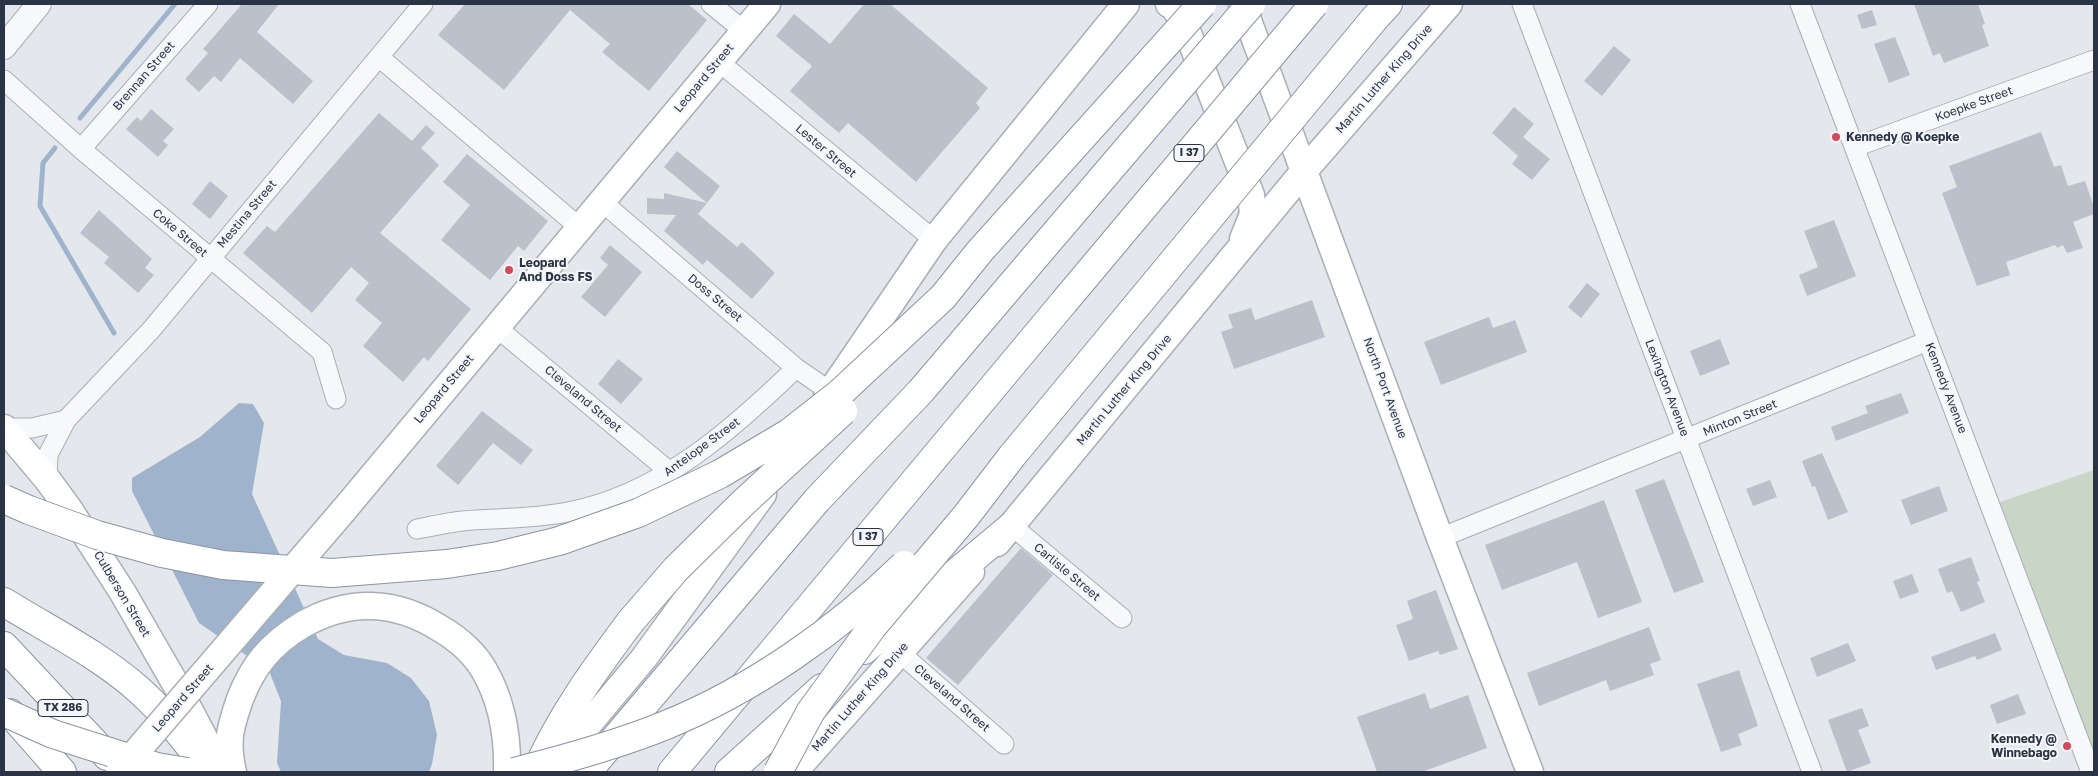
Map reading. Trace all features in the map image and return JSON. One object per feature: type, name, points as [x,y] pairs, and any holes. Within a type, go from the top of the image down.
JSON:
[{"type":"highway","points":[[536,772],[548,745],[592,672],[631,621],[676,569],[898,355],[980,251],[1202,4]]},
{"type":"highway","points":[[587,772],[817,500],[921,390],[1251,4]]},
{"type":"highway","name":"I 37","points":[[672,772],[1314,4]]},
{"type":"highway","points":[[778,772],[811,711],[873,626],[966,516],[1012,456],[1382,9]]},
{"type":"highway","points":[[4,498],[28,510],[97,534],[162,553],[223,565],[332,573],[448,564],[498,556],[559,541],[638,513],[720,474],[789,433],[840,392],[943,297]]},
{"type":"highway","points":[[514,772],[596,750],[667,725],[718,700],[782,663],[831,630],[882,586],[1012,456]]},
{"type":"highway","points":[[729,772],[883,633],[1012,526]]},
{"type":"highway","points":[[4,602],[100,660],[140,690],[186,740],[210,772]]},
{"type":"highway","name":"TX 286","points":[[4,646],[73,718],[120,772]]},
{"type":"highway","points":[[4,706],[62,772]]},
{"type":"highway","points":[[4,712],[53,734],[158,767],[187,772]]},
{"type":"main road","name":"Leopard Street","points":[[120,772],[343,511],[766,4]]},
{"type":"main road","points":[[1169,4],[1174,7],[1184,23],[1252,195],[1253,214],[1248,229],[1231,260]]},
{"type":"main road","name":"North Port Avenue","points":[[1242,4],[1440,538],[1530,772]]},
{"type":"main road","name":"Martin Luther King Drive","points":[[794,772],[1012,526],[1304,171],[1449,4]]},
{"type":"main road","points":[[548,772],[644,658],[689,597],[787,459],[830,392],[934,240],[1125,7]]},
{"type":"main road","name":"Culberson Street","points":[[4,428],[47,479],[69,509],[123,593],[179,690],[222,772]]},
{"type":"main road","points":[[233,772],[228,742],[232,724],[248,678],[261,659],[285,636],[314,619],[337,610],[363,606],[406,610],[422,616],[454,636],[470,652],[484,670],[495,692],[502,713],[508,756],[507,772]]},
{"type":"street","points":[[4,47],[39,4]]},
{"type":"street","name":"Brennan Street","points":[[81,149],[208,4]]},
{"type":"street","name":"Mestina Street","points":[[47,479],[48,455],[66,420],[151,330],[423,4]]},
{"type":"street","points":[[712,4],[744,31]]},
{"type":"street","name":"Lexington Avenue","points":[[1522,4],[1812,772]]},
{"type":"street","name":"Kennedy Avenue","points":[[1800,4],[2091,772]]},
{"type":"street","points":[[378,57],[580,227]]},
{"type":"street","name":"Koepke Street","points":[[1855,147],[2094,60]]},
{"type":"street","name":"Lester Street","points":[[718,61],[934,240]]},
{"type":"street","name":"Coke Street","points":[[4,80],[81,149],[322,352],[336,398]]},
{"type":"street","name":"Doss Street","points":[[601,201],[796,368],[830,392]]},
{"type":"street","name":"Cleveland Street","points":[[496,327],[670,472]]},
{"type":"street","name":"Minton Street","points":[[1440,538],[1928,341]]},
{"type":"street","name":"Antelope Street","points":[[417,529],[460,521],[536,517],[570,512],[607,501],[642,487],[670,472],[714,441],[754,408],[796,368]]},
{"type":"street","points":[[4,428],[32,428],[66,420]]},
{"type":"street","name":"Carlisle Street","points":[[1012,526],[1122,618]]},
{"type":"street","name":"Cleveland Street","points":[[899,652],[1004,744]]},
{"type":"green space","points":[[2094,470],[2094,752],[2000,502]]},
{"type":"water","points":[[239,403],[253,404],[264,423],[252,494],[318,639],[344,655],[387,663],[411,678],[429,701],[437,735],[429,772],[281,772],[277,763],[281,701],[269,671],[199,623],[132,491],[132,478],[200,437]]},
{"type":"building","points":[[242,4],[279,4],[257,32],[313,81],[293,104],[240,58],[221,82],[214,76],[199,92],[185,79],[208,53],[203,49]]},
{"type":"building","points":[[465,4],[688,4],[707,20],[649,91],[602,52],[610,44],[570,10],[504,90],[438,35]]},
{"type":"building","points":[[864,4],[890,4],[988,88],[976,103],[980,108],[916,182],[848,123],[839,133],[790,91],[812,66],[776,36],[794,14],[830,44]]},
{"type":"building","points":[[1914,4],[1978,4],[1985,24],[1982,25],[1989,46],[1944,63],[1940,53],[1933,56]]},
{"type":"building","points":[[1872,10],[1877,25],[1862,29],[1857,15]]},
{"type":"building","points":[[1895,37],[1910,75],[1889,83],[1874,44]]},
{"type":"building","points":[[1614,46],[1631,60],[1602,96],[1584,81]]},
{"type":"building","points":[[1514,107],[1534,124],[1523,137],[1550,159],[1532,180],[1512,164],[1518,156],[1492,133]]},
{"type":"building","points":[[151,109],[174,129],[163,141],[168,145],[158,157],[126,129],[137,117],[141,121]]},
{"type":"building","points":[[379,113],[412,141],[426,125],[435,133],[421,148],[439,165],[380,233],[471,309],[428,361],[424,357],[403,382],[363,346],[382,323],[355,300],[369,283],[351,267],[312,313],[243,253],[267,226],[275,232]]},
{"type":"building","points":[[2041,132],[2054,167],[2061,165],[2068,186],[2085,181],[2094,207],[2094,214],[2073,222],[2083,248],[2067,253],[2063,245],[2057,248],[2055,245],[2006,262],[2010,275],[1977,286],[1942,193],[1957,187],[1949,166]]},
{"type":"building","points":[[677,151],[720,186],[707,203],[664,167]]},
{"type":"building","points":[[467,154],[548,221],[524,251],[518,246],[490,280],[441,240],[470,205],[443,182]]},
{"type":"building","points":[[210,181],[228,196],[210,219],[192,204]]},
{"type":"building","points":[[664,193],[707,203],[698,214],[737,247],[742,242],[775,273],[752,299],[707,260],[703,265],[664,231],[676,215],[647,214],[647,198],[664,199]]},
{"type":"building","points":[[99,210],[152,259],[145,268],[154,275],[138,293],[104,263],[109,257],[80,233]]},
{"type":"building","points":[[1834,220],[1856,276],[1807,296],[1799,275],[1818,267],[1804,231]]},
{"type":"building","points":[[610,245],[642,272],[605,317],[581,297],[608,265],[600,258]]},
{"type":"building","points":[[1587,283],[1600,294],[1581,318],[1568,307]]},
{"type":"building","points":[[1312,300],[1325,337],[1234,369],[1221,332],[1233,328],[1228,315],[1251,308],[1255,320]]},
{"type":"building","points":[[1489,317],[1493,328],[1515,320],[1527,352],[1441,385],[1424,342]]},
{"type":"building","points":[[1720,339],[1730,364],[1700,376],[1690,351]]},
{"type":"building","points":[[618,359],[643,379],[621,404],[598,384]]},
{"type":"building","points":[[1901,393],[1909,413],[1836,441],[1831,427],[1868,413],[1865,406]]},
{"type":"building","points":[[482,411],[533,450],[521,465],[493,443],[458,485],[436,466]]},
{"type":"building","points":[[1822,453],[1848,512],[1828,520],[1815,486],[1812,487],[1802,461]]},
{"type":"building","points":[[1664,479],[1704,582],[1674,593],[1635,490]]},
{"type":"building","points":[[1770,480],[1777,497],[1753,506],[1746,489]]},
{"type":"building","points":[[1939,486],[1948,511],[1911,525],[1901,500]]},
{"type":"building","points":[[1604,500],[1642,602],[1598,618],[1577,562],[1502,590],[1485,545]]},
{"type":"building","points":[[1021,548],[1053,575],[958,685],[926,658]]},
{"type":"building","points":[[1971,557],[1980,581],[1977,582],[1985,602],[1961,612],[1952,591],[1947,593],[1938,569]]},
{"type":"building","points":[[1912,574],[1919,592],[1900,599],[1893,581]]},
{"type":"building","points":[[1436,590],[1458,649],[1440,655],[1438,651],[1409,661],[1396,625],[1413,619],[1407,601]]},
{"type":"building","points":[[1649,627],[1661,660],[1650,664],[1654,675],[1610,691],[1606,680],[1539,706],[1527,673]]},
{"type":"building","points":[[1995,633],[2002,650],[1977,660],[1975,656],[1936,670],[1931,657]]},
{"type":"building","points":[[1848,643],[1856,661],[1817,677],[1810,658]]},
{"type":"building","points":[[1739,670],[1758,726],[1738,734],[1742,745],[1721,752],[1697,684]]},
{"type":"building","points":[[1425,693],[1430,709],[1468,695],[1487,748],[1422,772],[1377,772],[1357,717]]},
{"type":"building","points":[[2018,694],[2026,714],[1997,724],[1990,705]]},
{"type":"building","points":[[1862,708],[1869,726],[1858,730],[1871,763],[1847,772],[1828,720]]},
{"type":"waterway","points":[[80,118],[175,4]]},
{"type":"waterway","points":[[55,148],[43,163],[40,206],[114,333]]},
{"type":"place","name":"Kennedy @ Koepke","points":[[1836,137]]},
{"type":"place","name":"Leopard And Doss FS","points":[[509,270]]},
{"type":"place","name":"Kennedy @ Winnebago","points":[[2067,746]]}]
